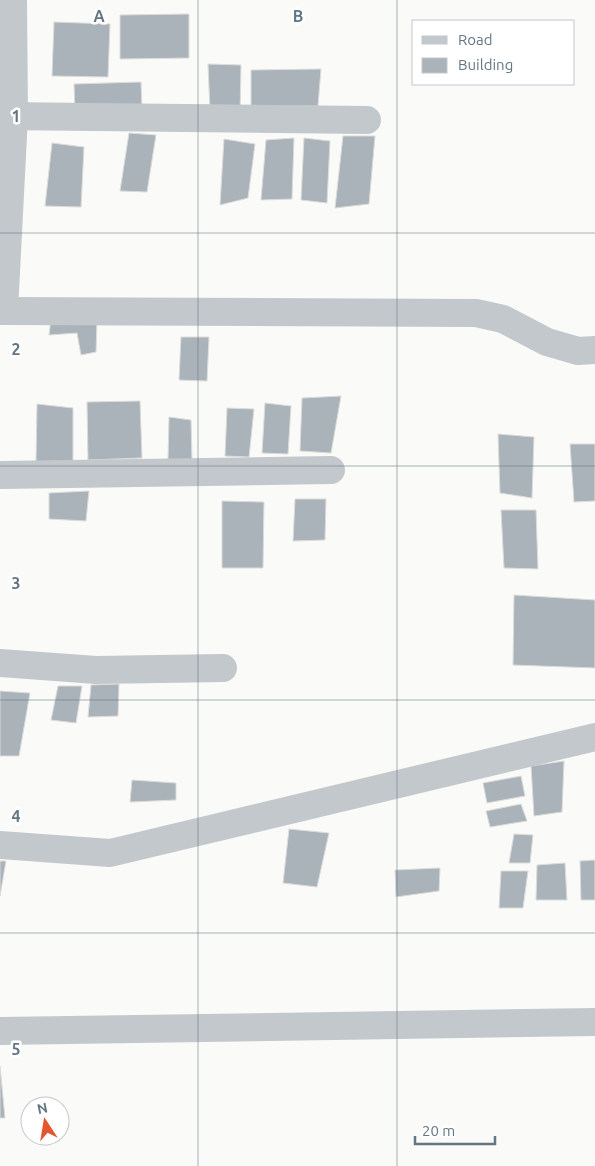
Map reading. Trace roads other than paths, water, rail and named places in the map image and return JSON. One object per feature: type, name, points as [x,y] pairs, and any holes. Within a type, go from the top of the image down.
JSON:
[{"type":"street","points":[[13,0],[7,116],[2,311],[476,313],[503,319],[547,342],[578,350],[595,350]]},
{"type":"street","points":[[7,116],[367,120]]},
{"type":"street","points":[[0,475],[331,470]]},
{"type":"street","points":[[0,663],[96,670],[223,668]]},
{"type":"street","points":[[0,845],[110,853],[595,737]]},
{"type":"street","points":[[0,1031],[595,1022]]}]
